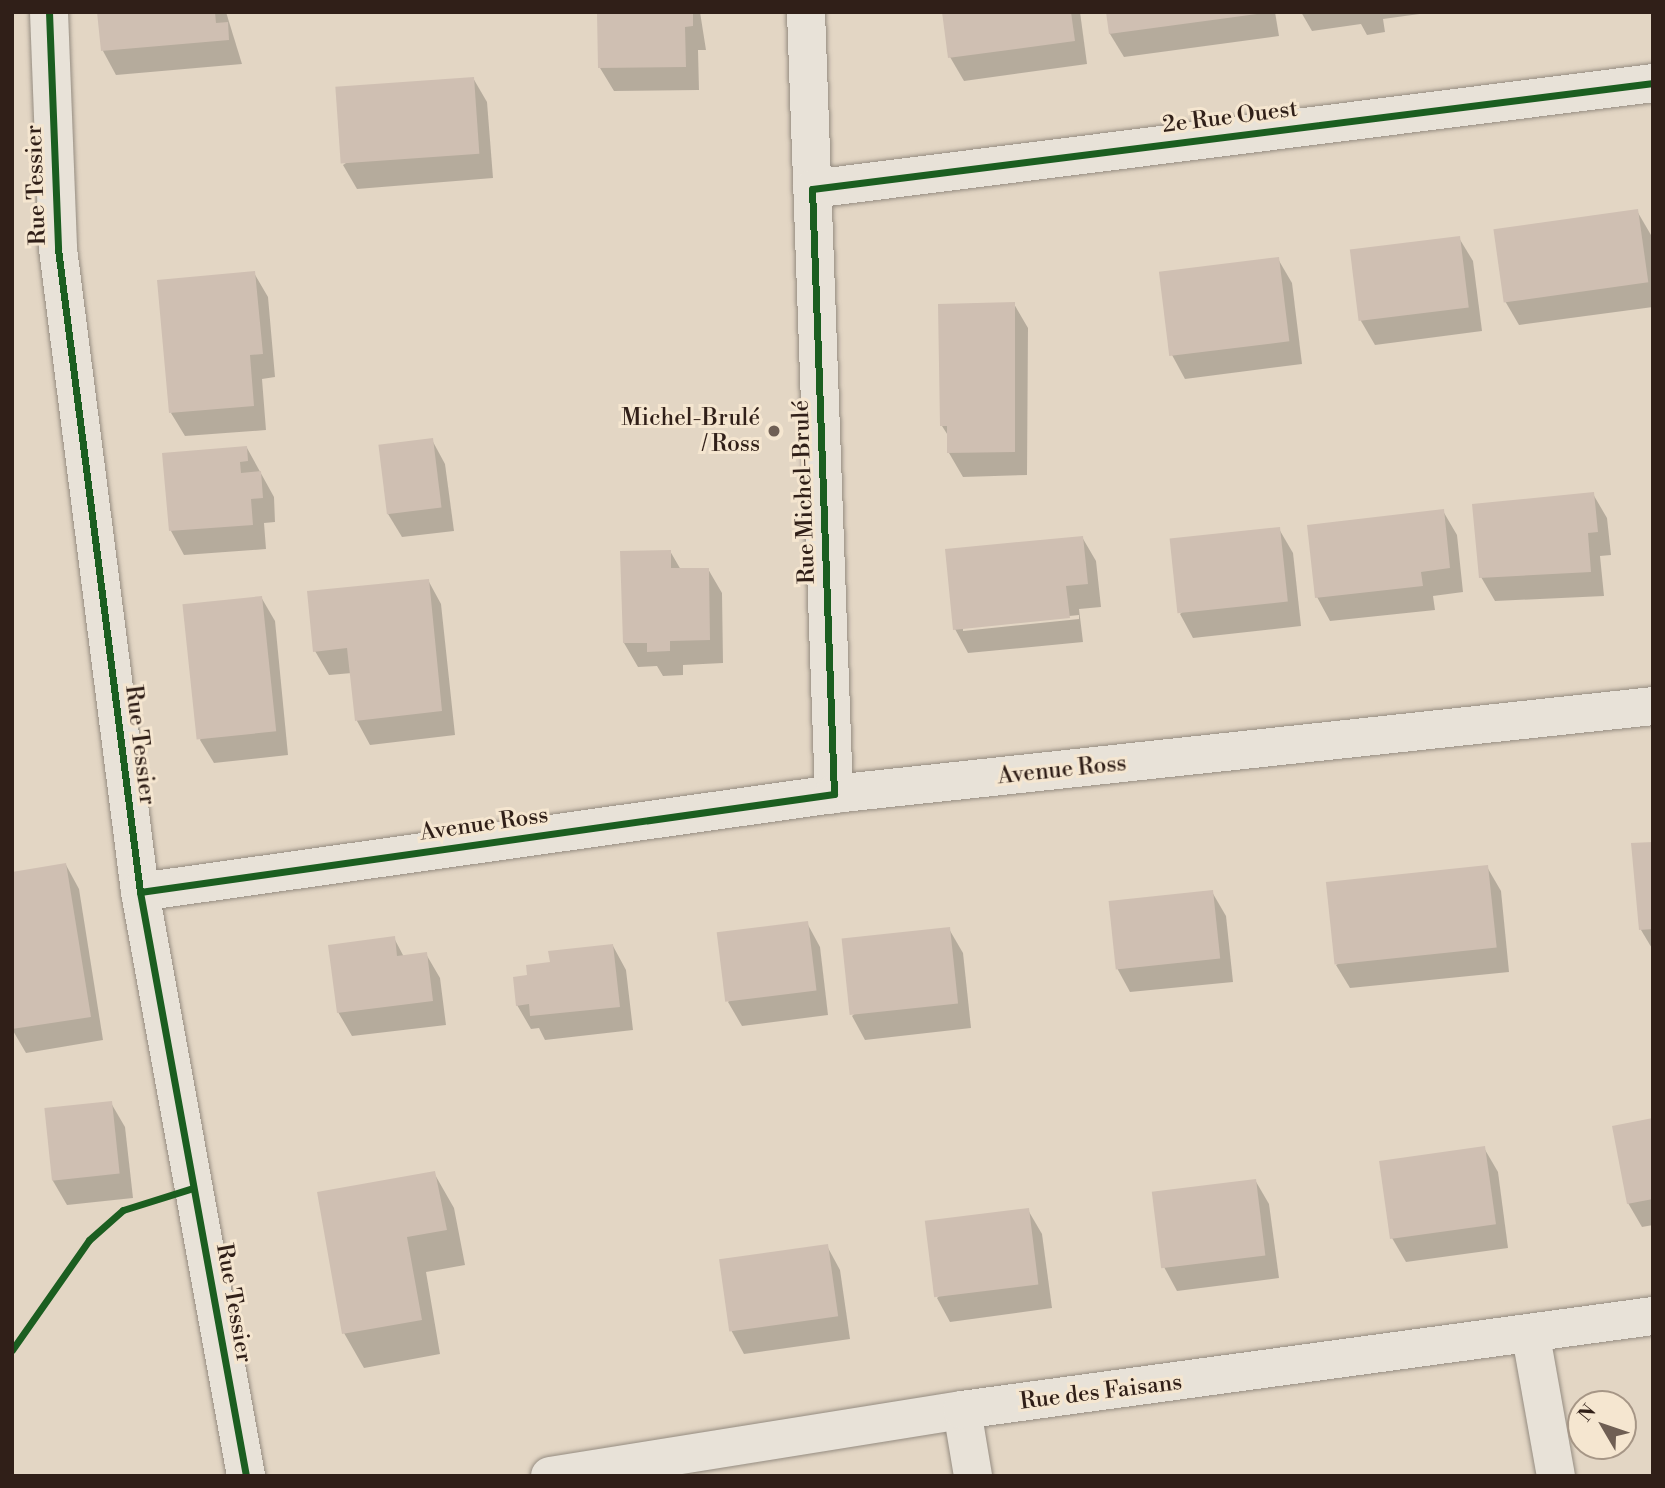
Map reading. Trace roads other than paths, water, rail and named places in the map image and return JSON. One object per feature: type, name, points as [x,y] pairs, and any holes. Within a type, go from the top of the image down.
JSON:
[{"type":"street","name":"Rue Tessier","points":[[49,12],[58,249],[140,892],[246,1476]]},
{"type":"street","name":"Rue Michel-Brulé","points":[[806,12],[834,794]]},
{"type":"street","name":"2e Rue Ouest","points":[[812,189],[1653,83]]},
{"type":"street","name":"Avenue Ross","points":[[140,892],[834,794],[1653,706]]},
{"type":"street","name":"Rue des Faisans","points":[[550,1476],[962,1410],[1531,1336],[1653,1317]]},
{"type":"street","points":[[1531,1336],[1556,1476]]},
{"type":"street","points":[[962,1410],[973,1476]]},
{"type":"place","name":"Michel-Brulé / Ross","points":[[774,431]]}]
